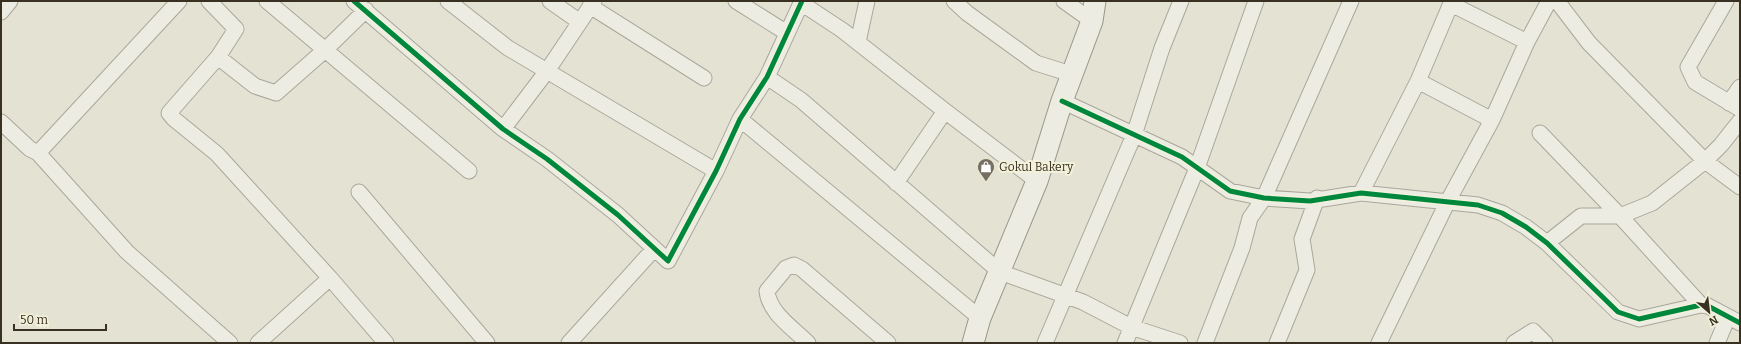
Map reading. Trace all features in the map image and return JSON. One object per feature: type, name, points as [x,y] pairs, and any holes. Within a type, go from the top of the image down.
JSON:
[{"type":"main road","points":[[973,343],[980,318],[1038,181],[1062,101],[1093,11]]},
{"type":"street","points":[[1,12],[10,1]]},
{"type":"street","points":[[38,153],[179,1]]},
{"type":"street","points":[[209,1],[236,29],[218,57],[169,113],[174,119],[217,154],[330,278],[386,343]]},
{"type":"street","points":[[267,1],[468,171]]},
{"type":"street","points":[[448,1],[508,48],[716,171]]},
{"type":"street","points":[[550,1],[580,22]]},
{"type":"street","points":[[736,1],[787,33]]},
{"type":"street","points":[[858,42],[867,1]]},
{"type":"street","points":[[954,1],[967,13],[1036,63],[1071,74]]},
{"type":"street","points":[[1064,1],[1093,11]]},
{"type":"street","points":[[1045,343],[1134,135],[1162,48],[1181,1]]},
{"type":"street","points":[[1125,343],[1196,168],[1256,1]]},
{"type":"street","points":[[1205,343],[1242,248],[1250,218],[1264,198],[1351,1]]},
{"type":"street","points":[[1379,343],[1448,201],[1492,120],[1528,42],[1549,1]]},
{"type":"street","points":[[1557,1],[1589,43],[1705,161],[1740,187]]},
{"type":"street","points":[[1726,1],[1688,67],[1695,82],[1735,106],[1740,87]]},
{"type":"street","points":[[218,57],[255,86],[276,92],[325,50],[360,6],[503,129],[547,159],[618,215],[668,261],[716,171],[740,119],[767,77],[802,2],[858,42],[945,111],[1038,181]]},
{"type":"street","points":[[1361,192],[1418,80],[1452,3],[1528,42]]},
{"type":"street","points":[[503,129],[547,71],[592,4],[704,78]]},
{"type":"street","points":[[767,77],[801,100],[1000,272],[1083,302],[1131,327],[1180,343]]},
{"type":"street","points":[[1418,80],[1492,120]]},
{"type":"street","points":[[1062,101],[1182,157],[1230,191],[1264,198],[1310,201],[1317,198],[1361,192],[1478,205],[1502,213],[1520,223],[1546,243],[1618,312],[1639,319],[1701,306],[1708,306],[1734,320],[1717,343]]},
{"type":"street","points":[[896,183],[945,111]]},
{"type":"street","points":[[740,119],[980,318]]},
{"type":"street","points":[[1546,243],[1581,216],[1620,216],[1652,203],[1705,161],[1721,146],[1740,121]]},
{"type":"street","points":[[1,122],[30,149],[38,153],[127,252],[230,343]]},
{"type":"street","points":[[1540,133],[1620,216],[1701,306]]},
{"type":"street","points":[[358,192],[487,343]]},
{"type":"street","points":[[1277,343],[1307,270],[1302,240],[1317,198]]},
{"type":"street","points":[[569,343],[654,248]]},
{"type":"street","points":[[808,343],[772,308],[768,300],[767,291],[786,268],[794,266],[802,269],[888,343]]},
{"type":"street","points":[[258,343],[330,278]]},
{"type":"street","points":[[1514,343],[1533,331],[1545,343]]},
{"type":"cycle path","points":[[354,1],[503,129],[547,159],[618,215],[668,261],[716,171],[740,119],[767,77],[802,1]]},
{"type":"cycle path","points":[[1062,101],[1182,157],[1230,191],[1264,198],[1310,201],[1361,193],[1478,205],[1502,213],[1526,227],[1547,243],[1618,312],[1639,319],[1701,305],[1708,306],[1740,323]]},
{"type":"place","name":"Gokul Bakery","points":[[986,182]]}]
